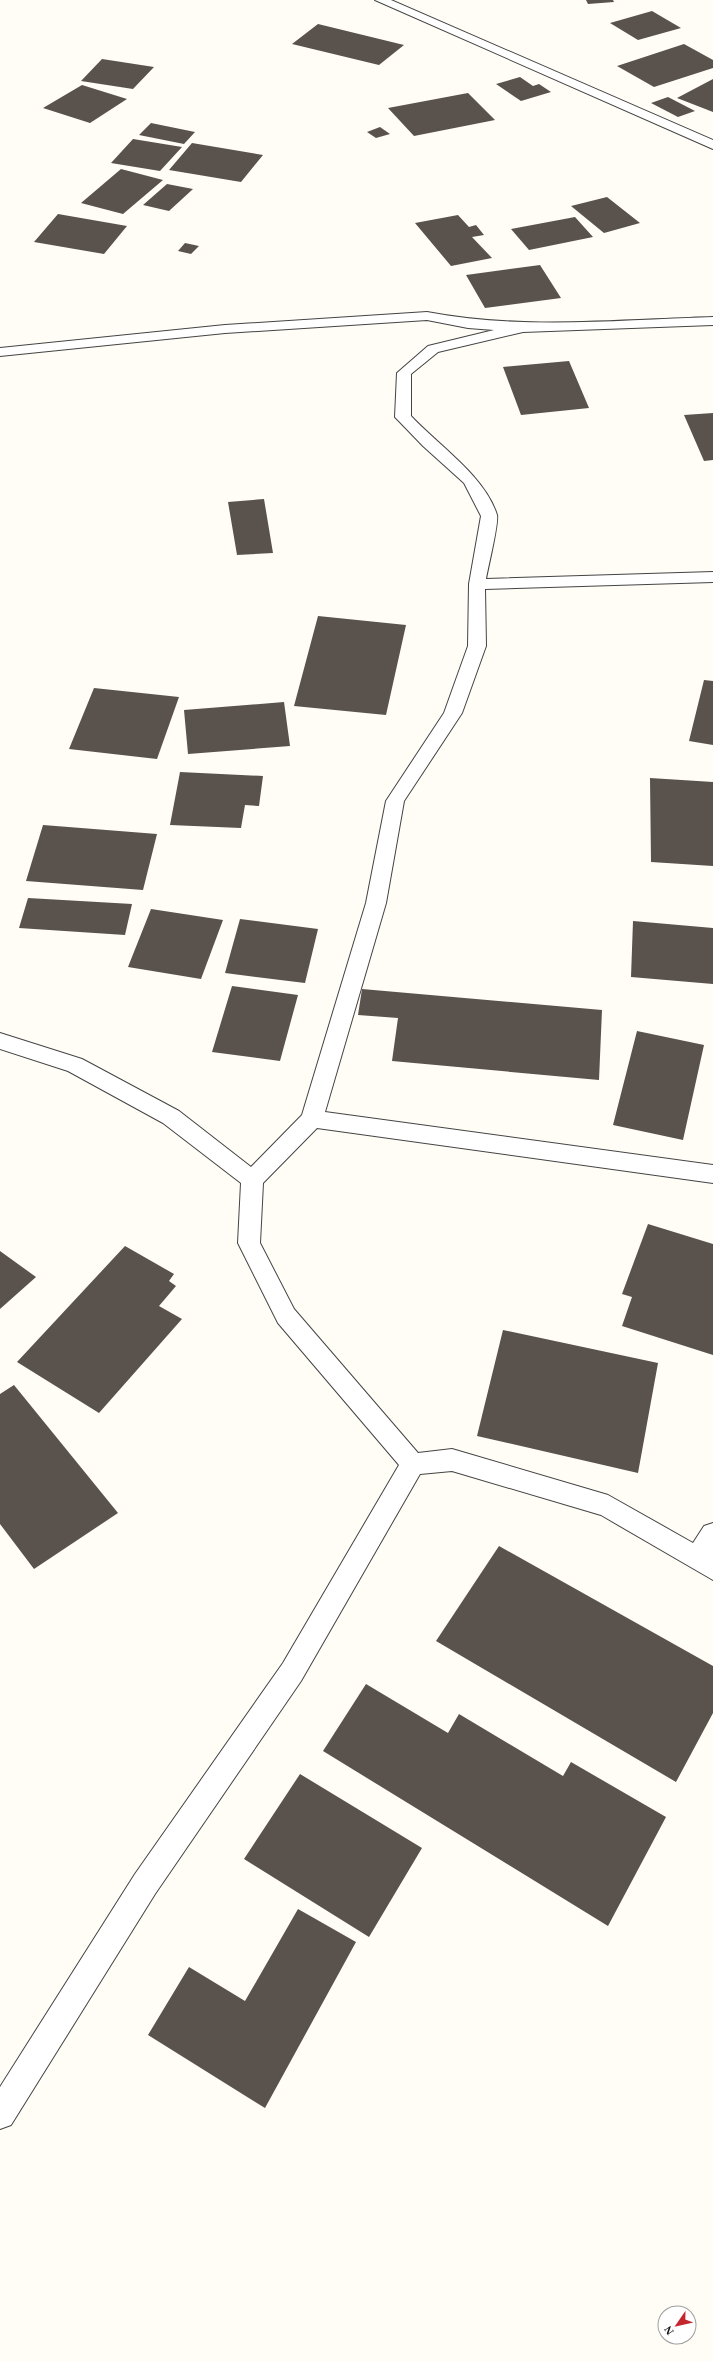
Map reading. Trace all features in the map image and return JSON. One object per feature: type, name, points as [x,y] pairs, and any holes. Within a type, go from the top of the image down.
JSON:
[{"type":"street","points":[[381,0],[713,145]]},
{"type":"street","points":[[0,352],[225,329],[427,316],[468,324],[523,328],[713,321]]},
{"type":"street","points":[[413,1464],[286,1316],[249,1243],[252,1180],[312,1119],[376,903],[395,801],[454,713],[477,646],[477,584],[489,516],[471,481],[428,443],[403,417],[402,390],[404,373],[433,349],[523,328]]},
{"type":"street","points":[[477,584],[526,581],[713,578]]},
{"type":"street","points":[[0,1041],[75,1065],[171,1117],[252,1180]]},
{"type":"street","points":[[312,1119],[713,1174]]},
{"type":"street","points":[[413,1464],[452,1460],[608,1506],[706,1563],[713,1534]]},
{"type":"street","points":[[0,2114],[145,1884],[292,1672],[413,1464]]},
{"type":"building","points":[[586,0],[613,0],[614,2],[588,4]]},
{"type":"building","points":[[652,11],[681,28],[638,40],[610,23]]},
{"type":"building","points":[[318,24],[404,45],[379,65],[292,44]]},
{"type":"building","points":[[684,44],[713,60],[713,68],[654,87],[617,66]]},
{"type":"building","points":[[102,59],[154,67],[133,89],[81,81]]},
{"type":"building","points":[[520,77],[533,86],[539,84],[551,92],[521,101],[496,84]]},
{"type":"building","points":[[713,79],[713,112],[677,98]]},
{"type":"building","points":[[82,85],[127,99],[90,123],[43,108]]},
{"type":"building","points":[[468,93],[495,120],[414,136],[388,108]]},
{"type":"building","points":[[668,97],[695,111],[678,117],[651,103]]},
{"type":"building","points":[[151,123],[195,132],[184,144],[139,135]]},
{"type":"building","points":[[380,127],[390,134],[376,138],[367,132]]},
{"type":"building","points":[[133,139],[182,147],[160,171],[111,163]]},
{"type":"building","points":[[192,143],[263,155],[241,182],[169,170]]},
{"type":"building","points":[[121,169],[163,180],[123,214],[81,203]]},
{"type":"building","points":[[167,184],[193,189],[169,211],[143,205]]},
{"type":"building","points":[[607,197],[640,223],[604,233],[571,206]]},
{"type":"building","points":[[58,214],[127,226],[104,254],[34,242]]},
{"type":"building","points":[[458,215],[469,227],[476,225],[484,235],[472,237],[492,258],[451,266],[415,223]]},
{"type":"building","points":[[575,217],[593,237],[529,250],[511,229]]},
{"type":"building","points":[[185,243],[199,246],[191,254],[178,251]]},
{"type":"building","points":[[540,265],[561,298],[485,308],[466,275]]},
{"type":"building","points":[[569,361],[589,408],[521,415],[503,367]]},
{"type":"building","points":[[713,413],[713,460],[704,461],[684,415]]},
{"type":"building","points":[[264,499],[273,553],[237,555],[228,502]]},
{"type":"building","points":[[318,616],[406,625],[386,715],[294,706]]},
{"type":"building","points":[[704,680],[713,681],[713,745],[689,741]]},
{"type":"building","points":[[94,688],[179,697],[157,759],[69,749]]},
{"type":"building","points":[[284,702],[290,746],[188,754],[184,710]]},
{"type":"building","points":[[180,772],[263,776],[259,806],[245,805],[241,828],[170,825]]},
{"type":"building","points":[[650,778],[713,782],[713,866],[651,862]]},
{"type":"building","points":[[43,825],[157,834],[143,890],[26,881]]},
{"type":"building","points":[[28,898],[132,904],[125,935],[19,928]]},
{"type":"building","points":[[151,909],[223,920],[201,979],[128,967]]},
{"type":"building","points":[[240,919],[318,929],[305,983],[225,973]]},
{"type":"building","points":[[633,921],[713,928],[713,984],[631,977]]},
{"type":"building","points":[[232,986],[298,995],[280,1061],[212,1052]]},
{"type":"building","points":[[362,989],[602,1010],[599,1080],[392,1061],[398,1018],[358,1015]]},
{"type":"building","points":[[637,1031],[704,1045],[683,1140],[613,1125]]},
{"type":"building","points":[[648,1224],[713,1244],[713,1355],[622,1326],[632,1297],[622,1294]]},
{"type":"building","points":[[125,1246],[174,1274],[169,1281],[176,1286],[159,1306],[182,1319],[99,1413],[17,1362]]},
{"type":"building","points":[[0,1251],[36,1277],[0,1309]]},
{"type":"building","points":[[503,1330],[658,1363],[638,1473],[477,1436]]},
{"type":"building","points":[[14,1385],[118,1513],[34,1569],[0,1524],[0,1394]]},
{"type":"building","points":[[499,1546],[713,1666],[713,1713],[676,1782],[436,1641]]},
{"type":"building","points":[[366,1684],[448,1733],[459,1714],[563,1776],[571,1762],[666,1817],[608,1926],[323,1751]]},
{"type":"building","points":[[300,1774],[422,1848],[369,1937],[244,1859]]},
{"type":"building","points":[[298,1909],[356,1942],[265,2108],[148,2035],[189,1967],[245,2001]]}]
